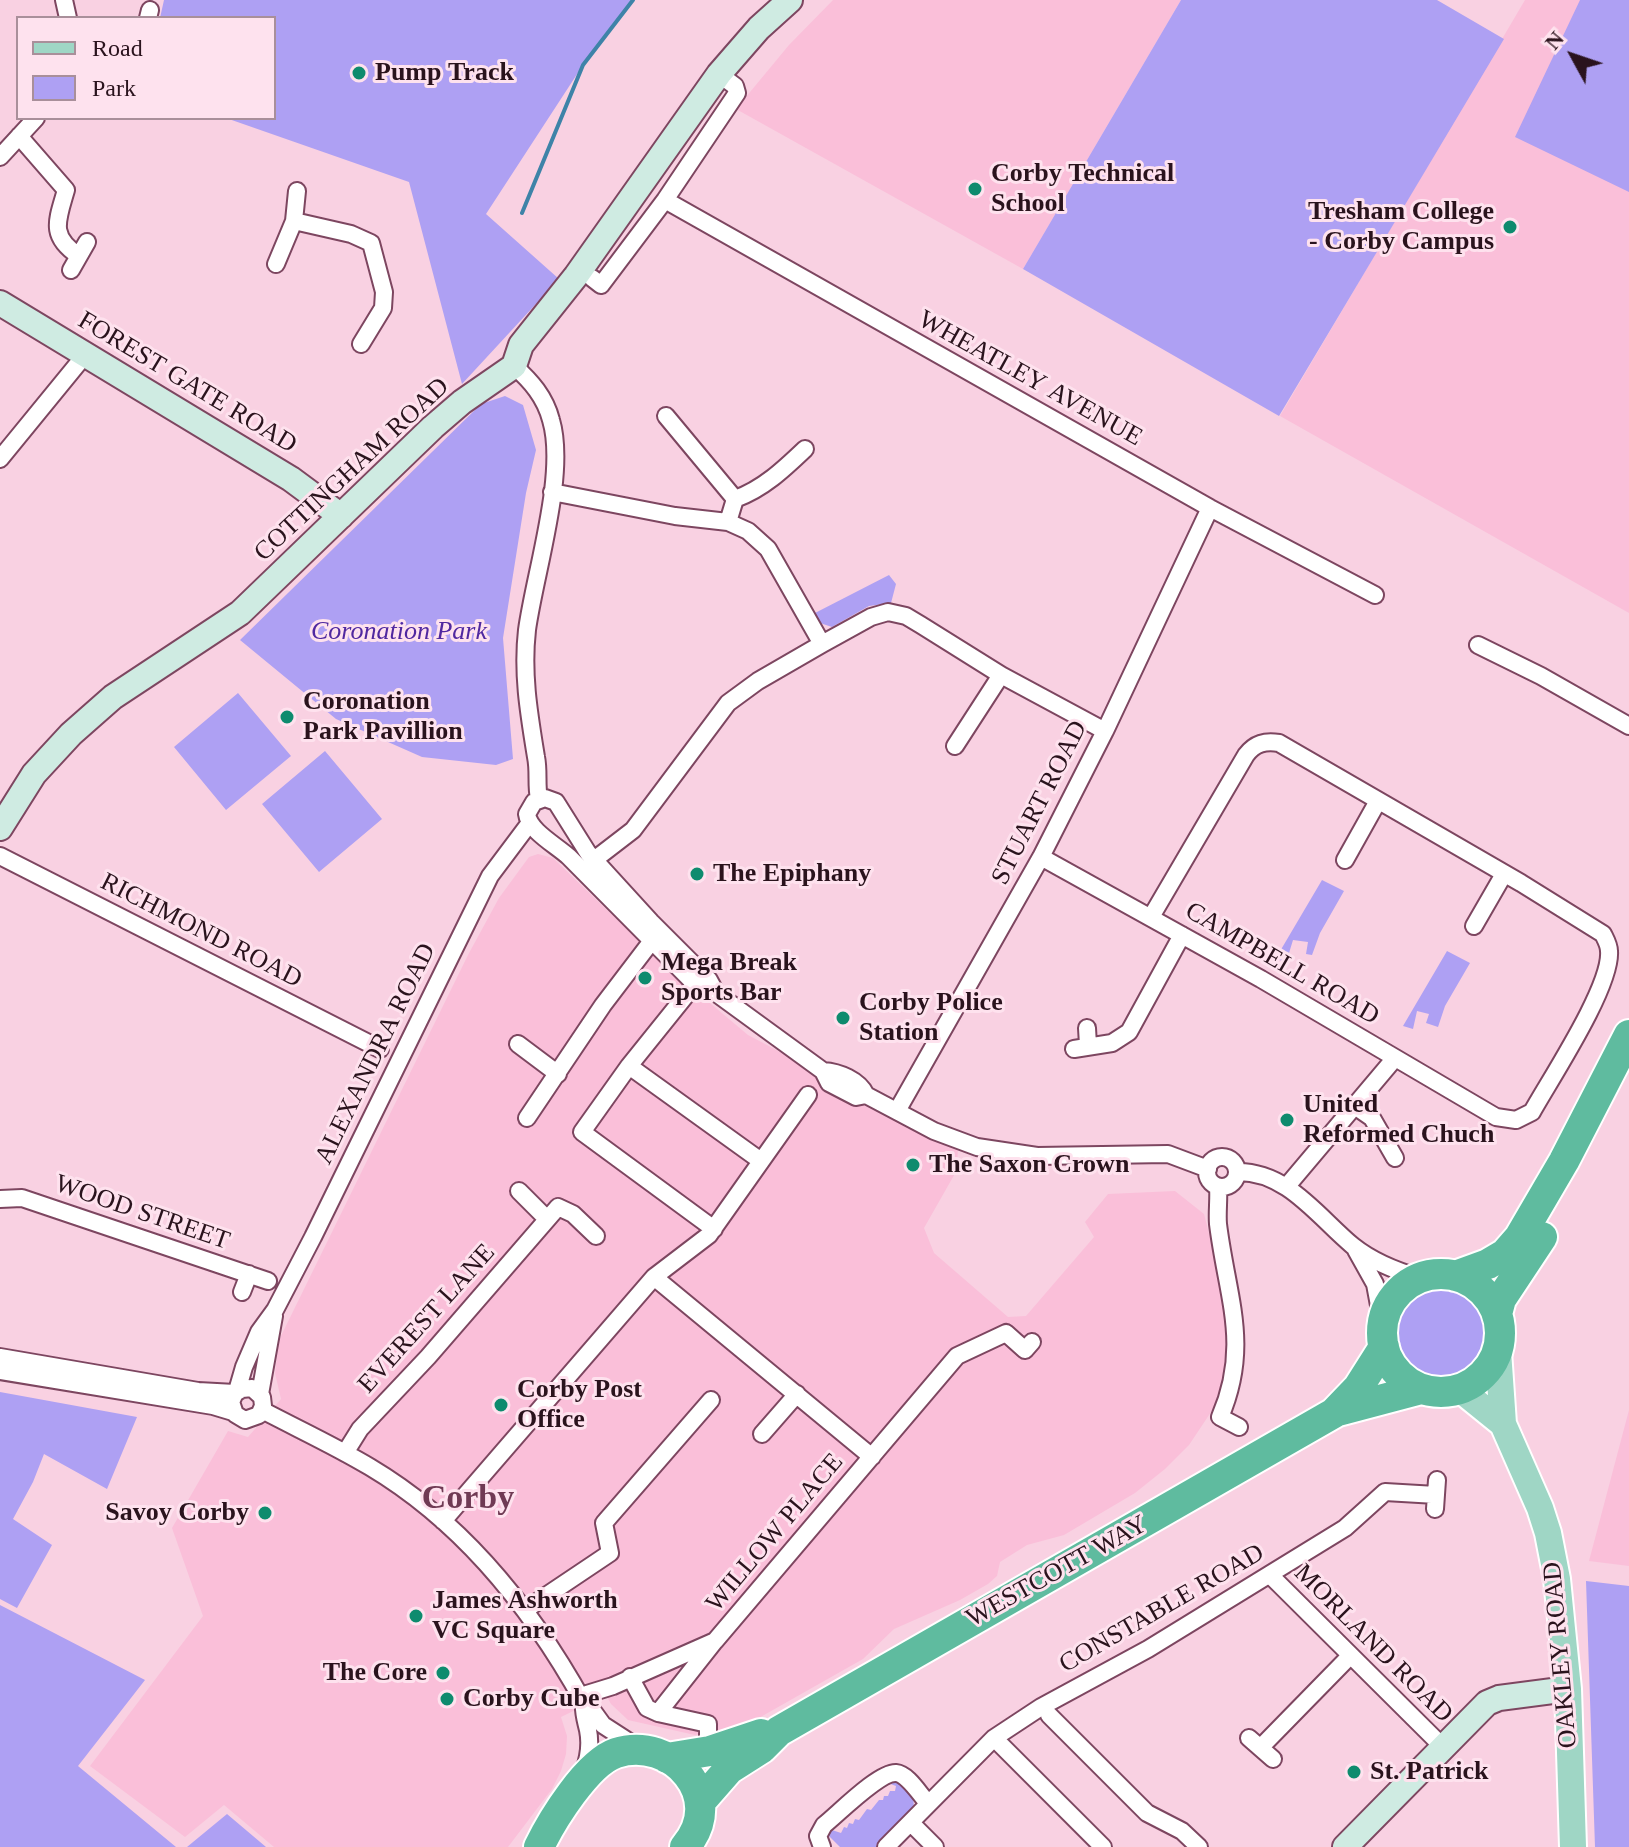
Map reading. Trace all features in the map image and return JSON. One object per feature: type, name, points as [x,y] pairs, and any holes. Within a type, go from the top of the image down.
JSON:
[{"type":"highway","points":[[1455,1276],[1505,1254],[1519,1238],[1583,1126],[1629,1035]]},
{"type":"highway","points":[[1497,1314],[1501,1299],[1571,1189],[1629,1081]]},
{"type":"highway","points":[[1440,1274],[1474,1284],[1489,1298],[1497,1314],[1500,1334],[1498,1351],[1488,1369],[1461,1390],[1442,1393],[1421,1389],[1398,1373],[1388,1359],[1383,1337],[1388,1308],[1400,1291],[1420,1278],[1440,1274]]},
{"type":"highway","name":"WESTCOTT WAY","points":[[1334,1413],[1358,1388],[1383,1337]]},
{"type":"highway","name":"WESTCOTT WAY","points":[[701,1801],[721,1776],[762,1748],[779,1731],[1334,1413],[1421,1389]]},
{"type":"highway","name":"WESTCOTT WAY","points":[[539,1847],[582,1781],[613,1754],[628,1751],[657,1755],[710,1751],[753,1735],[779,1731]]},
{"type":"highway","points":[[657,1755],[684,1768],[701,1801],[698,1825],[687,1846]]},
{"type":"main road","points":[[1498,1351],[1503,1424]]},
{"type":"main road","points":[[1461,1390],[1503,1424]]},
{"type":"main road","name":"OAKLEY ROAD","points":[[1503,1424],[1548,1533],[1561,1604],[1568,1689],[1573,1847]]},
{"type":"street","name":"COTTINGHAM ROAD","points":[[0,828],[34,774],[71,734],[113,697],[240,613],[462,402],[514,366],[521,345],[576,276],[719,74],[759,28],[790,0]]},
{"type":"street","points":[[592,278],[601,285],[665,200],[737,93],[735,86],[719,74]]},
{"type":"street","points":[[0,157],[34,120]]},
{"type":"street","points":[[19,136],[66,190],[57,235],[63,246],[79,256]]},
{"type":"street","points":[[276,264],[294,221],[297,191]]},
{"type":"street","name":"WHEATLEY AVENUE","points":[[665,200],[1210,508],[1375,595]]},
{"type":"street","points":[[294,221],[351,234],[371,243],[384,292],[383,308],[361,344]]},
{"type":"street","name":"FOREST GATE ROAD","points":[[0,303],[291,479],[341,516]]},
{"type":"street","points":[[0,459],[85,355]]},
{"type":"street","points":[[514,366],[531,381],[551,418],[556,444],[552,492],[527,630],[525,670],[539,799]]},
{"type":"street","points":[[666,416],[735,499]]},
{"type":"street","points":[[735,499],[783,478],[805,449]]},
{"type":"street","points":[[552,492],[675,516],[728,522],[748,531],[768,549],[822,644]]},
{"type":"street","points":[[728,522],[735,499]]},
{"type":"street","name":"STUART ROAD","points":[[897,1111],[1041,857],[1105,731],[1210,508]]},
{"type":"street","points":[[594,860],[633,830],[728,703],[758,681],[822,644],[871,617],[888,612],[906,616],[1001,675],[1105,731]]},
{"type":"street","points":[[1478,645],[1541,676],[1629,726]]},
{"type":"street","points":[[955,746],[1001,675]]},
{"type":"street","points":[[1151,917],[1253,746],[1270,742],[1279,743],[1504,874],[1474,926]]},
{"type":"street","points":[[716,993],[709,980],[594,860],[556,802],[539,799],[528,810],[534,828],[569,857],[695,984],[716,993],[823,1071],[829,1083],[856,1097],[866,1095],[934,1131],[992,1150],[1037,1156],[1168,1154],[1208,1169]]},
{"type":"street","points":[[1345,860],[1378,801]]},
{"type":"street","points":[[534,828],[548,833],[557,828],[562,813]]},
{"type":"street","name":"ALEXANDRA ROAD","points":[[236,1392],[259,1332],[275,1310],[374,1116],[490,876],[534,828]]},
{"type":"street","name":"RICHMOND ROAD","points":[[0,856],[380,1049]]},
{"type":"street","name":"CAMPBELL ROAD","points":[[1041,857],[1151,917],[1496,1117],[1516,1120],[1532,1112],[1603,985],[1610,948],[1603,934],[1504,874]]},
{"type":"street","points":[[1083,1040],[1112,1043],[1129,1032],[1182,935]]},
{"type":"street","points":[[527,1118],[603,1005],[651,942]]},
{"type":"street","points":[[695,984],[629,1066],[582,1132],[714,1229]]},
{"type":"street","points":[[518,1044],[558,1074]]},
{"type":"street","points":[[1287,1186],[1395,1058]]},
{"type":"street","points":[[629,1066],[761,1161]]},
{"type":"street","points":[[443,1521],[654,1277],[714,1229],[808,1095]]},
{"type":"street","points":[[1356,1107],[1372,1118],[1395,1158]]},
{"type":"street","points":[[1227,1158],[1237,1172],[1233,1182],[1218,1187],[1209,1180],[1208,1169],[1215,1160],[1227,1158]]},
{"type":"street","points":[[1237,1172],[1254,1172],[1287,1186],[1355,1248],[1387,1267],[1420,1278]]},
{"type":"street","points":[[1218,1187],[1218,1222],[1237,1347],[1234,1381],[1220,1417],[1239,1427]]},
{"type":"street","points":[[519,1191],[547,1219],[558,1207],[573,1214],[596,1236]]},
{"type":"street","name":"WOOD STREET","points":[[0,1199],[22,1198],[268,1281]]},
{"type":"street","name":"EVEREST LANE","points":[[345,1453],[360,1429],[428,1357],[547,1219]]},
{"type":"street","points":[[1355,1248],[1375,1284],[1383,1337]]},
{"type":"street","points":[[242,1292],[249,1274]]},
{"type":"street","points":[[654,1277],[872,1457]]},
{"type":"street","name":"ALEXANDRA ROAD","points":[[261,1402],[275,1310]]},
{"type":"street","name":"WILLOW PLACE","points":[[658,1713],[715,1641],[957,1356],[1006,1333],[1026,1340]]},
{"type":"street","points":[[0,1357],[198,1391],[236,1392],[252,1388],[261,1402],[411,1494],[443,1521],[497,1573],[558,1656],[603,1725],[628,1742],[657,1755]]},
{"type":"street","points":[[0,1371],[213,1406],[251,1420],[261,1402]]},
{"type":"street","points":[[233,1412],[231,1402],[236,1392]]},
{"type":"street","points":[[762,1434],[797,1394]]},
{"type":"street","points":[[525,1610],[610,1553],[604,1523],[711,1400]]},
{"type":"street","name":"CONSTABLE ROAD","points":[[886,1847],[994,1738],[1041,1707],[1148,1649],[1270,1575],[1345,1528],[1385,1492],[1436,1495]]},
{"type":"street","name":"MORLAND ROAD","points":[[1270,1575],[1443,1747]]},
{"type":"street","name":"WILLOW PLACE","points":[[586,1699],[715,1641]]},
{"type":"street","points":[[1261,1748],[1350,1656]]},
{"type":"street","points":[[630,1677],[647,1708],[708,1724],[708,1738]]},
{"type":"street","points":[[1345,1847],[1487,1703],[1499,1698],[1568,1689]]},
{"type":"street","points":[[582,1781],[590,1754],[583,1712],[586,1699]]},
{"type":"street","points":[[1049,1715],[1071,1727],[1147,1813],[1182,1831],[1199,1847]]},
{"type":"street","points":[[994,1738],[1103,1847]]},
{"type":"street","points":[[822,1847],[818,1836],[824,1825],[882,1776],[895,1773],[904,1777],[928,1803]]},
{"type":"street","points":[[911,1823],[935,1847]]},
{"type":"shaded area","name":"Corby Technical School","points":[[833,0],[1181,0],[1023,269],[736,109],[789,45]]},
{"type":"shaded area","name":"Tresham College - Corby Campus","points":[[1525,0],[1629,0],[1629,613],[1280,416]]},
{"type":"shaded area","points":[[538,854],[553,858],[661,962],[748,1035],[958,1146],[957,1170],[924,1228],[934,1253],[1008,1317],[1026,1316],[1094,1237],[1085,1222],[1108,1194],[1175,1191],[1204,1214],[1218,1268],[1229,1356],[1215,1406],[1189,1445],[1135,1493],[1064,1535],[1027,1545],[1000,1562],[997,1576],[988,1584],[894,1629],[863,1659],[757,1719],[729,1731],[695,1735],[628,1720],[606,1695],[561,1717],[567,1736],[561,1771],[552,1789],[508,1847],[274,1847],[224,1805],[185,1837],[90,1766],[203,1616],[172,1528],[228,1431],[248,1437],[281,1399],[275,1373],[279,1340],[468,955],[499,898],[529,857]]},
{"type":"shaded area","points":[[1629,1410],[1629,1566],[1589,1561]]},
{"type":"green space","points":[[164,0],[633,0],[583,65],[486,214],[559,279],[462,384],[409,182],[232,120],[276,120],[276,16],[160,16]]},
{"type":"green space","points":[[1181,0],[1437,0],[1504,39],[1279,416],[1023,269]]},
{"type":"green space","points":[[1580,0],[1629,0],[1629,192],[1515,137]]},
{"type":"green space","name":"Coronation Park","points":[[505,396],[523,405],[536,450],[526,493],[503,638],[513,759],[496,765],[422,757],[336,719],[240,640],[481,404]]},
{"type":"green space","points":[[889,575],[896,584],[891,603],[869,606],[832,627],[820,623],[815,613]]},
{"type":"green space","points":[[238,693],[291,756],[226,810],[174,747]]},
{"type":"green space","points":[[325,751],[382,819],[319,872],[262,804]]},
{"type":"green space","points":[[1322,880],[1344,891],[1320,933],[1312,955],[1306,954],[1308,942],[1293,940],[1286,963],[1276,958]]},
{"type":"green space","points":[[1447,951],[1470,963],[1445,1006],[1438,1027],[1426,1023],[1429,1014],[1417,1011],[1413,1029],[1403,1026]]},
{"type":"green space","points":[[1441,1287],[1459,1290],[1474,1300],[1484,1315],[1487,1333],[1484,1351],[1474,1366],[1459,1376],[1441,1379],[1423,1376],[1408,1366],[1398,1351],[1395,1333],[1398,1315],[1408,1300],[1423,1290]]},
{"type":"green space","points":[[0,1392],[137,1417],[107,1489],[44,1454],[13,1519],[52,1545],[17,1608],[0,1599]]},
{"type":"green space","points":[[1586,1581],[1629,1586],[1629,1847],[1595,1847]]},
{"type":"green space","points":[[0,1605],[145,1680],[78,1766],[176,1847],[0,1847]]},
{"type":"green space","points":[[897,1780],[913,1795],[914,1808],[876,1847],[840,1847],[828,1835],[822,1835],[829,1829],[841,1833],[849,1823],[859,1820],[867,1809],[871,1810],[890,1791],[895,1791],[896,1786],[885,1782]]},
{"type":"green space","points":[[227,1814],[266,1847],[187,1847]]},
{"type":"waterway","points":[[522,213],[583,65],[633,0]]},
{"type":"place","name":"Pump Track","points":[[359,73]]},
{"type":"place","name":"Corby Technical School","points":[[975,189]]},
{"type":"place","name":"Tresham College - Corby Campus","points":[[1510,227]]},
{"type":"place","name":"Coronation Park Pavillion","points":[[287,717]]},
{"type":"place","name":"The Epiphany","points":[[697,874]]},
{"type":"place","name":"Mega Break Sports Bar","points":[[645,978]]},
{"type":"place","name":"Corby Police Station","points":[[843,1018]]},
{"type":"place","name":"United Reformed Chuch","points":[[1287,1120]]},
{"type":"place","name":"The Saxon Crown","points":[[913,1165]]},
{"type":"place","name":"Corby Post Office","points":[[501,1405]]},
{"type":"place","name":"Savoy Corby","points":[[265,1513]]},
{"type":"place","name":"James Ashworth VC Square","points":[[416,1616]]},
{"type":"place","name":"The Core","points":[[443,1673]]},
{"type":"place","name":"Corby Cube","points":[[447,1699]]},
{"type":"place","name":"St. Patrick","points":[[1354,1772]]},
{"type":"district","name":"Corby","points":[[468,1499]]}]
